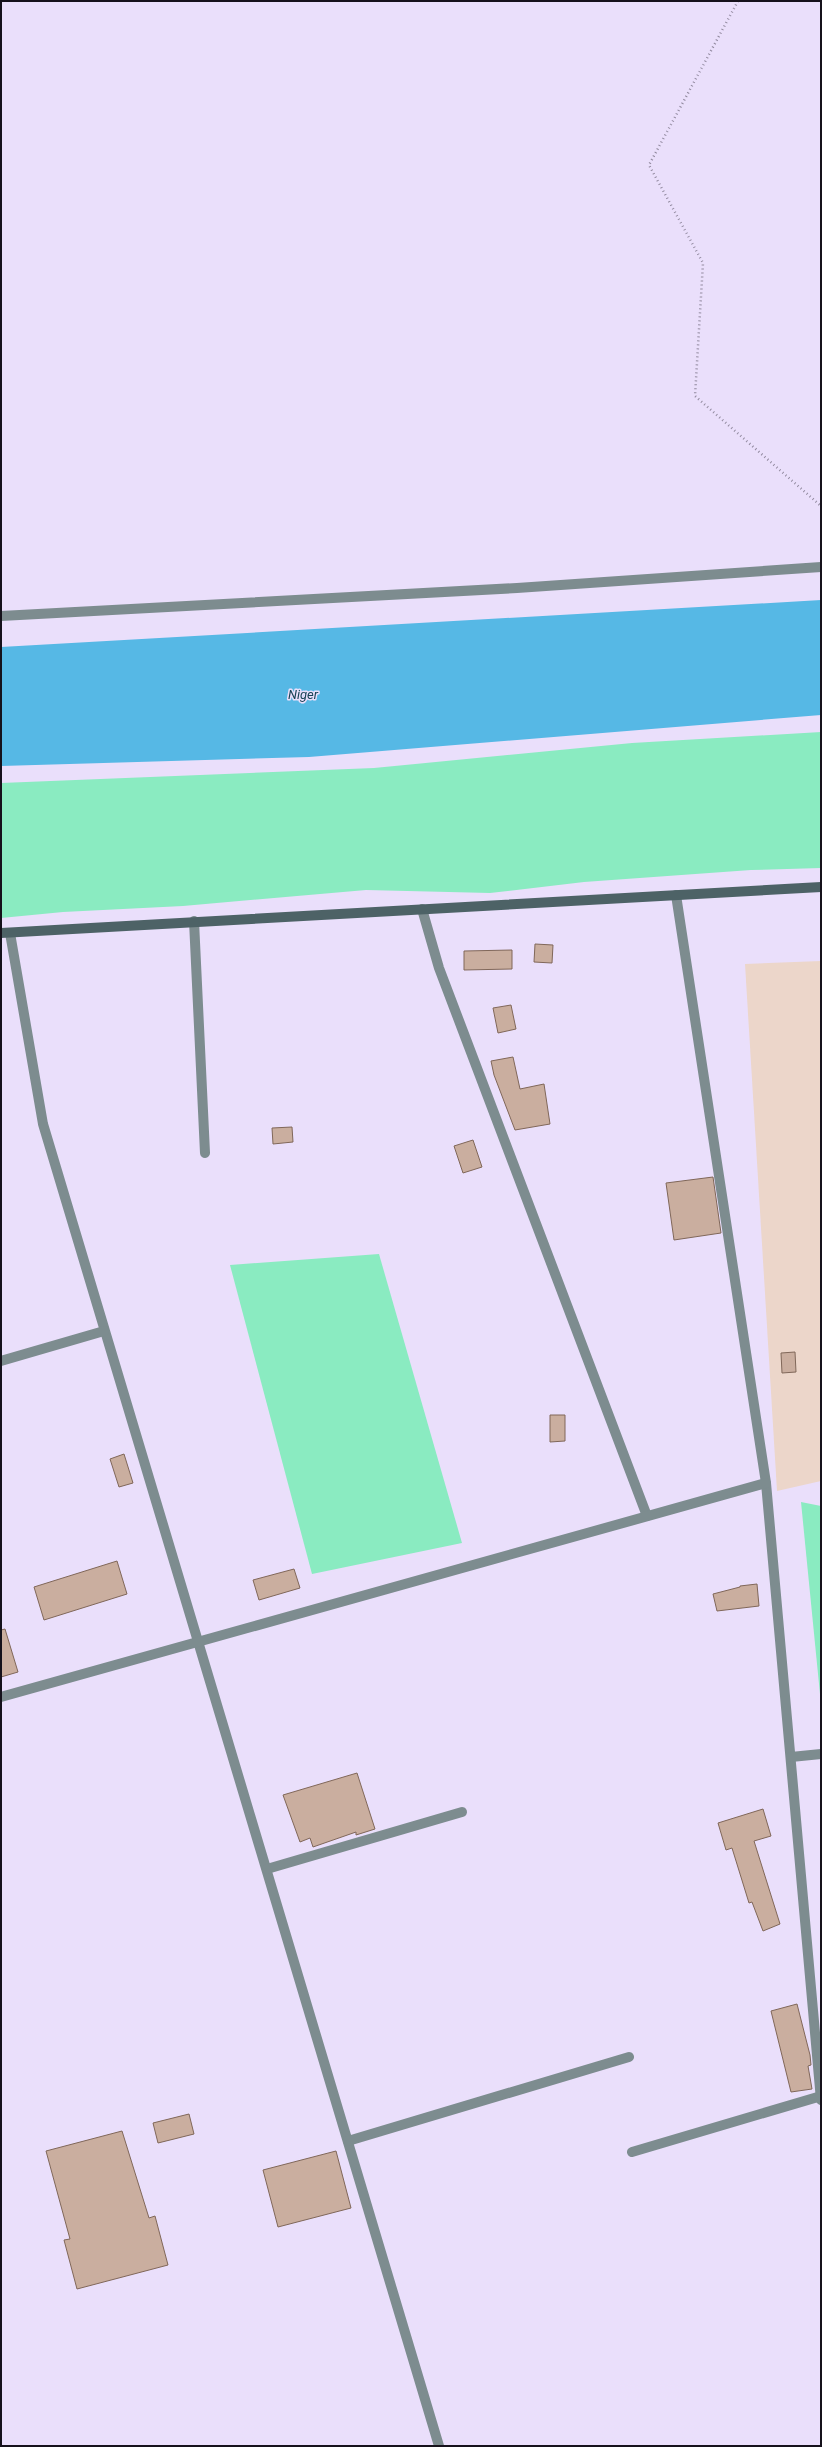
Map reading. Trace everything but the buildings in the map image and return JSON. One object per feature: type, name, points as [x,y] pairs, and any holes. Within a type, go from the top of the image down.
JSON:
[{"type":"main road","points":[[6,933],[422,908],[821,887]]},
{"type":"street","points":[[1,616],[517,588],[821,567]]},
{"type":"street","points":[[676,895],[766,1483],[821,2100]]},
{"type":"street","points":[[422,908],[439,968],[647,1516]]},
{"type":"street","points":[[194,921],[206,1153]]},
{"type":"street","points":[[6,933],[43,1124],[439,2446]]},
{"type":"street","points":[[1,1361],[104,1331]]},
{"type":"street","points":[[1,1697],[766,1483]]},
{"type":"street","points":[[791,1757],[821,1754]]},
{"type":"street","points":[[267,1869],[462,1812]]},
{"type":"street","points":[[348,2141],[629,2057]]},
{"type":"street","points":[[632,2152],[821,2096]]},
{"type":"path","points":[[738,1],[649,165],[703,263],[695,396],[821,506]]},
{"type":"shaded area","points":[[821,961],[821,1481],[777,1491],[745,964]]},
{"type":"green space","points":[[821,732],[821,868],[751,870],[584,882],[490,893],[366,890],[183,906],[63,912],[1,918],[1,783],[374,768],[632,743]]},
{"type":"green space","points":[[379,1254],[462,1543],[312,1574],[230,1265]]},
{"type":"green space","points":[[801,1502],[821,1506],[821,1704]]},
{"type":"water","name":"Niger","points":[[821,600],[821,715],[309,757],[1,766],[1,647]]}]
